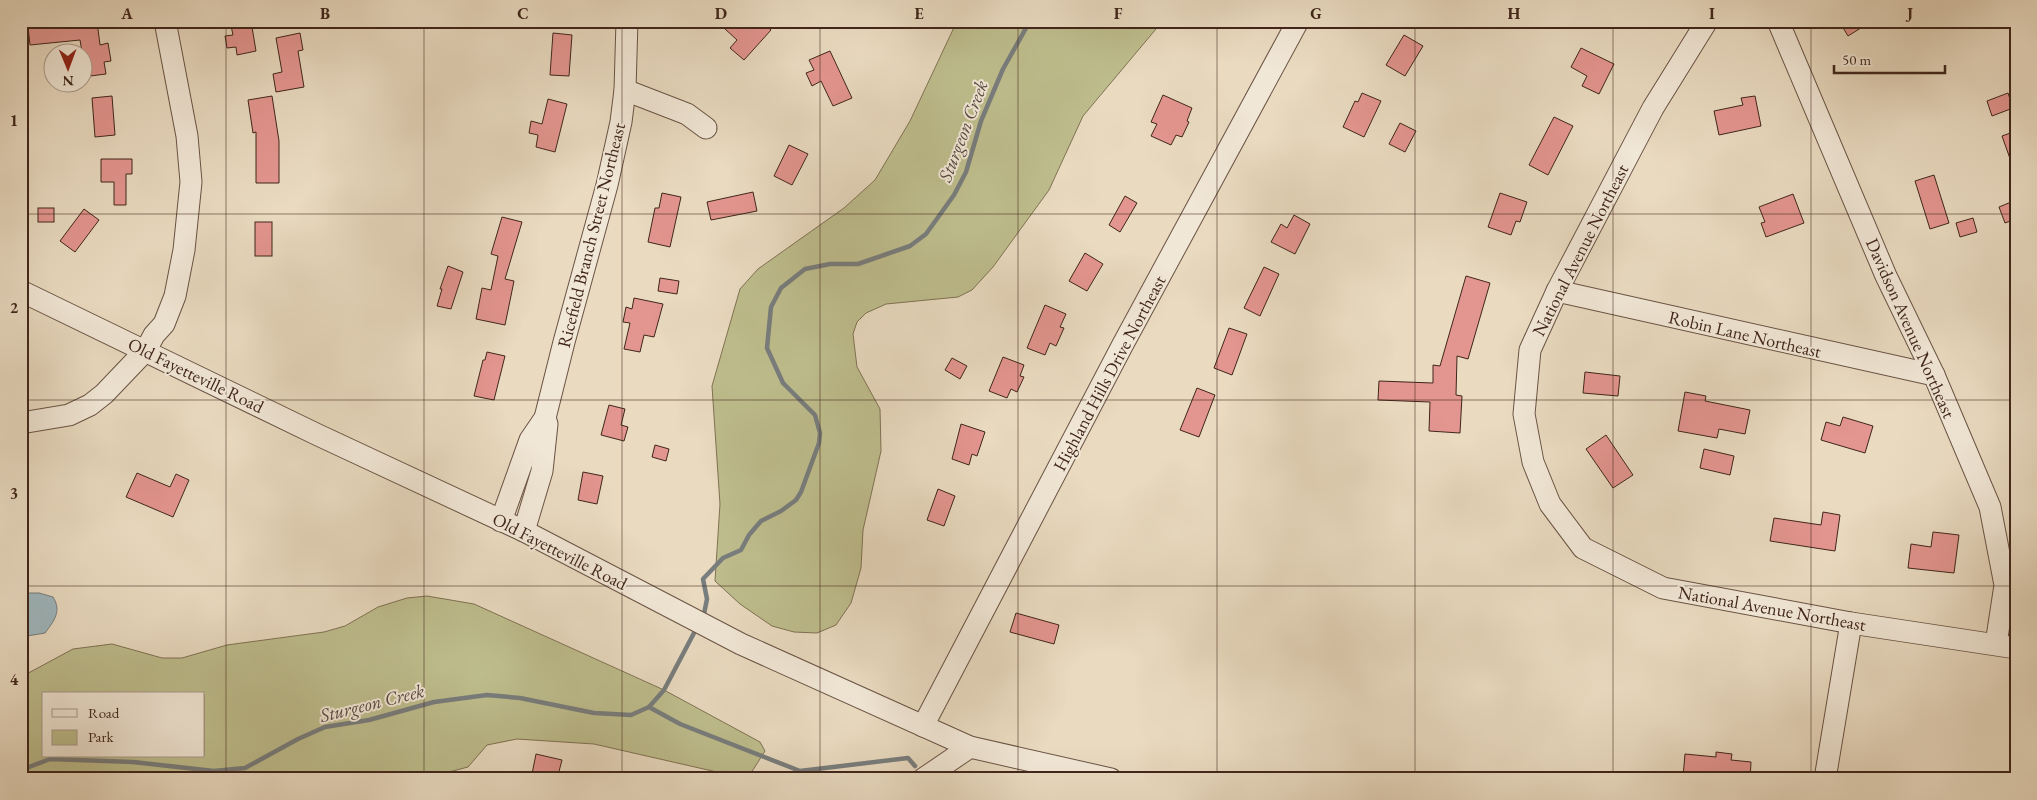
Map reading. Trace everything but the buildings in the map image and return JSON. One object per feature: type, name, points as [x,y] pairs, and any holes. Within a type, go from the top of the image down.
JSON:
[{"type":"street","points":[[21,423],[69,415],[90,405],[104,394],[146,350],[154,335],[164,324],[175,296],[184,250],[190,182],[187,136],[165,21]]},
{"type":"street","name":"Ricefield Branch Street Northeast","points":[[501,521],[530,440],[545,418],[607,185],[620,129],[625,90],[627,21]]},
{"type":"street","name":"Highland Hills Drive Northeast","points":[[923,726],[1122,346],[1298,21]]},
{"type":"street","name":"National Avenue Northeast","points":[[1707,21],[1653,108],[1557,291],[1530,350],[1524,414],[1533,462],[1550,504],[1583,548],[1663,588],[1851,623],[2006,646]]},
{"type":"street","name":"Davidson Avenue Northeast","points":[[1778,21],[1886,276],[1934,375],[1990,506],[2005,585],[2006,646]]},
{"type":"street","points":[[625,90],[687,114],[706,128]]},
{"type":"street","name":"Old Fayetteville Road","points":[[21,291],[316,434],[524,531],[741,644],[923,726],[970,747],[1111,779]]},
{"type":"street","name":"Robin Lane Northeast","points":[[1557,291],[1934,375]]},
{"type":"street","name":"Ricefield Branch Street Northeast","points":[[524,531],[542,471],[547,424],[545,418]]},
{"type":"street","points":[[1824,779],[1851,623]]},
{"type":"street","points":[[923,779],[970,747]]},
{"type":"green space","points":[[957,21],[1160,21],[1156,29],[1083,116],[1049,190],[993,267],[972,290],[958,297],[886,304],[866,313],[857,322],[853,334],[857,367],[880,409],[881,451],[863,530],[861,568],[851,603],[836,625],[817,633],[794,632],[772,626],[740,604],[715,581],[720,504],[712,386],[740,289],[758,269],[844,208],[875,180],[910,121]]},
{"type":"green space","points":[[427,596],[474,604],[664,690],[760,742],[765,751],[751,773],[730,775],[594,744],[517,739],[487,745],[468,767],[422,779],[21,779],[21,677],[73,649],[112,644],[162,658],[182,658],[227,645],[324,632],[345,626],[378,607],[407,598]]},
{"type":"water","points":[[21,593],[39,593],[53,597],[56,602],[56,616],[45,633],[21,637]]},
{"type":"waterway","name":"Sturgeon Creek","points":[[704,614],[707,599],[703,579],[723,558],[741,550],[749,535],[761,521],[781,511],[796,500],[801,492],[819,443],[820,433],[815,415],[783,383],[767,348],[771,307],[781,288],[805,269],[830,264],[858,264],[910,246],[926,234],[954,195],[966,172],[981,121],[1003,69],[1030,21]]},
{"type":"waterway","name":"Sturgeon Creek","points":[[21,770],[50,759],[133,762],[214,771],[245,768],[298,739],[325,727],[369,720],[434,702],[487,695],[520,698],[594,713],[631,715],[649,707],[664,690],[694,633]]},
{"type":"waterway","points":[[649,707],[680,724],[800,771],[908,758],[915,766]]}]
